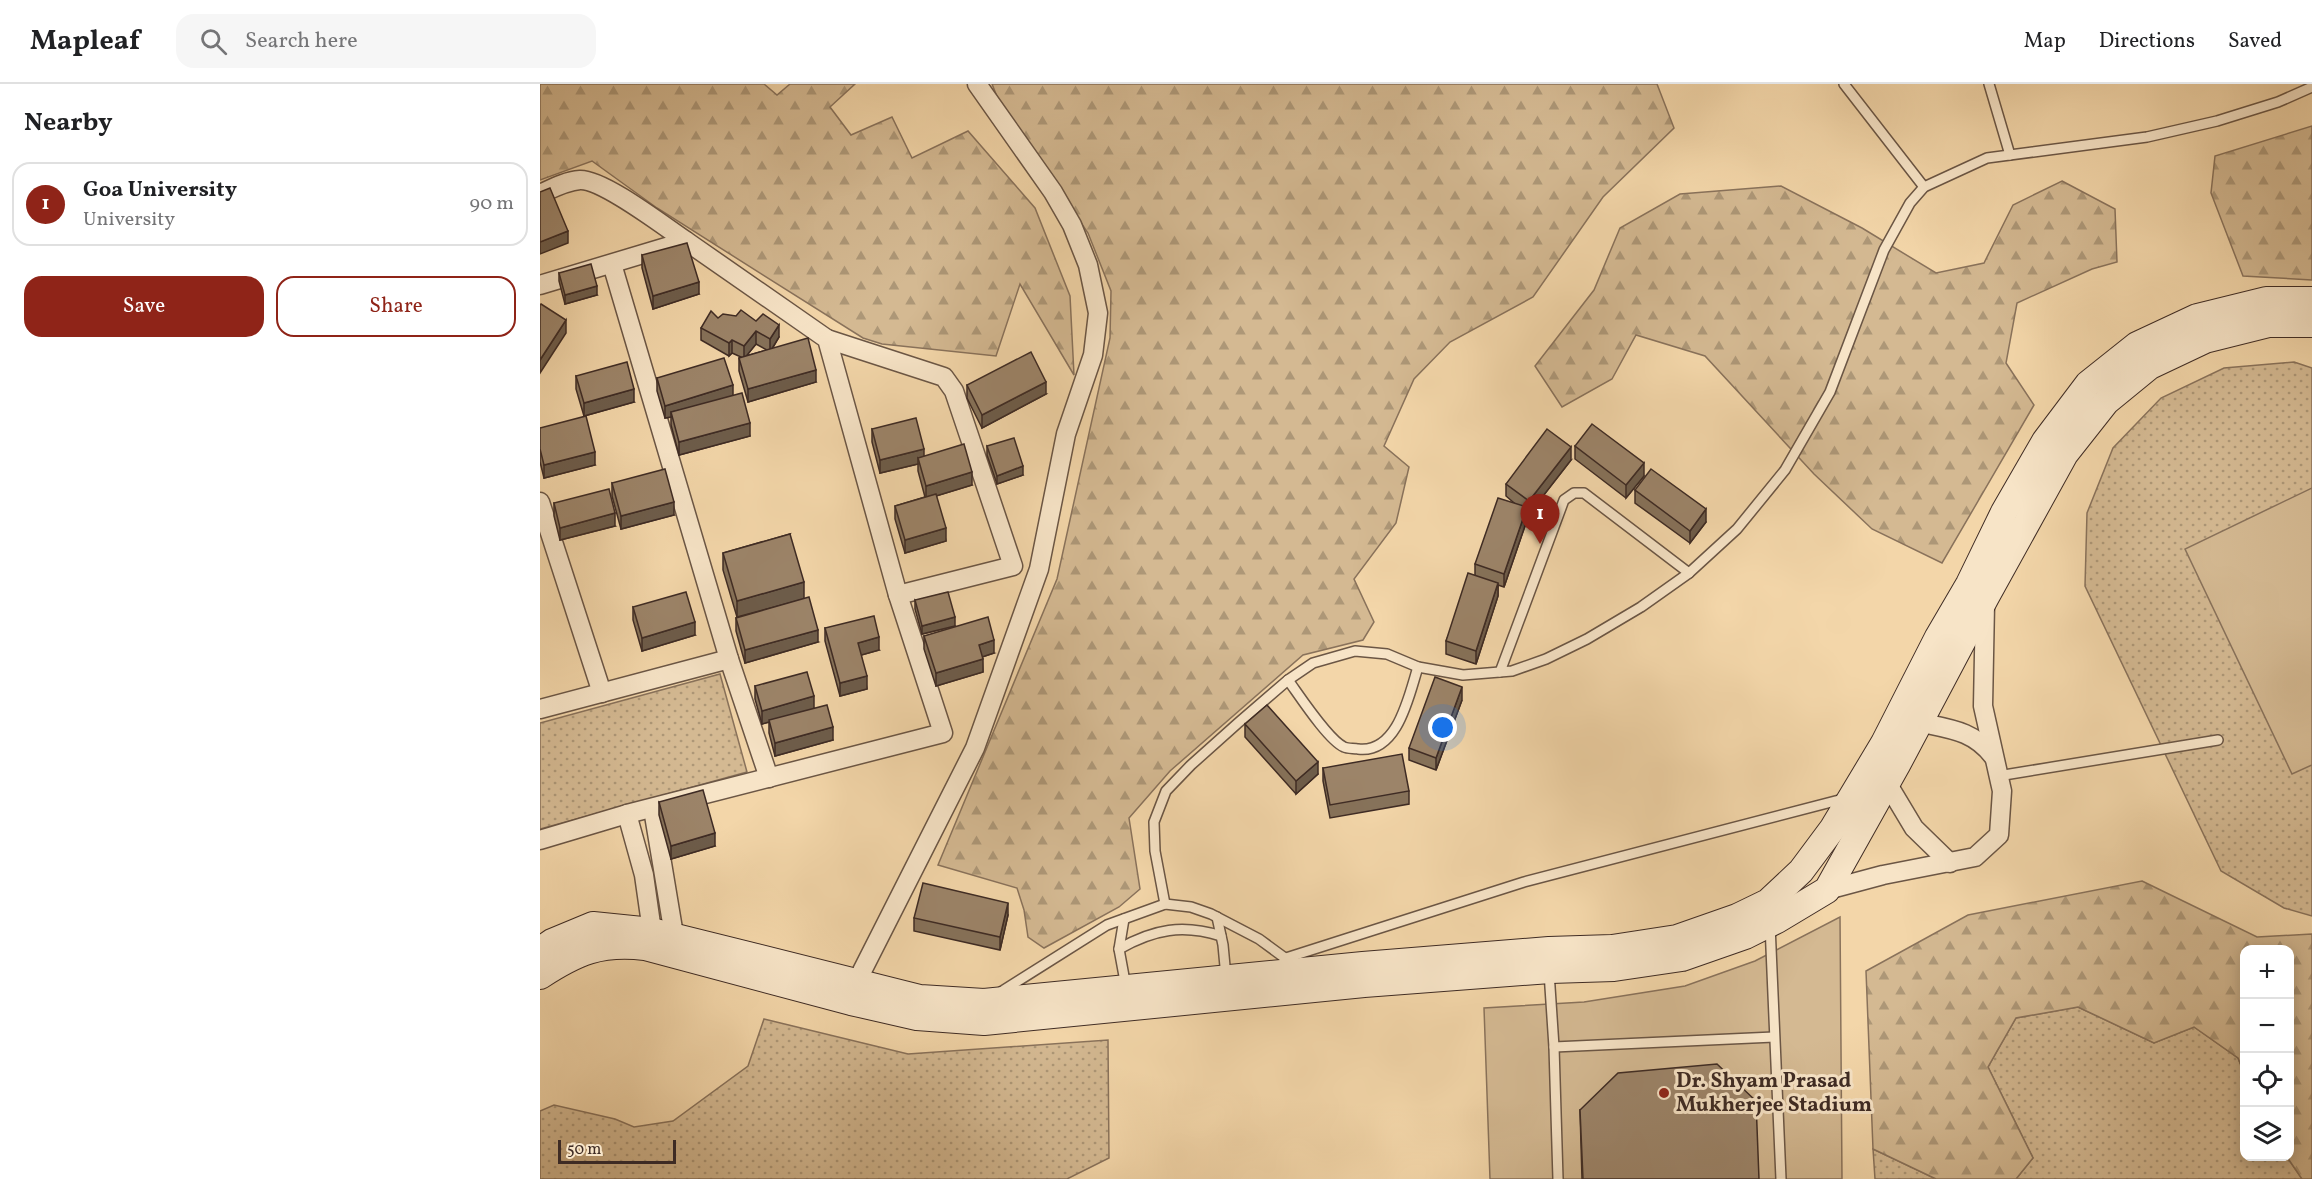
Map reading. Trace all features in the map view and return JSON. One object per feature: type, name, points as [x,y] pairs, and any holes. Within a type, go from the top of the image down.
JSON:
[{"type":"main road","points":[[540,976],[561,962],[600,946],[629,945],[645,947],[851,1002],[917,1017],[984,1022],[1127,997],[1293,964],[1536,964],[1614,968],[1682,958],[1745,936],[1827,890],[1887,783],[1976,601],[2004,512],[2045,441],[2088,384],[2137,345],[2197,317],[2266,300],[2312,300]]},
{"type":"main road","points":[[540,950],[552,942],[593,925],[664,933],[920,998],[984,1002],[1364,984],[1536,964],[1612,948],[1666,940],[1737,917],[1767,902],[1801,871],[1833,828],[2066,454],[2106,402],[2150,366],[2205,340],[2269,324],[2312,324]]},
{"type":"street","points":[[856,983],[975,748],[1039,569],[1066,434],[1093,355],[1098,313],[1088,265],[1072,225],[1053,192],[977,84]]},
{"type":"street","points":[[540,194],[564,184],[582,180],[599,184],[827,339],[944,377],[954,391],[1013,566],[898,595]]},
{"type":"street","points":[[540,285],[686,241]]},
{"type":"street","points":[[612,264],[729,659],[769,778]]},
{"type":"street","points":[[540,840],[627,814],[943,733],[898,595],[827,339]]},
{"type":"street","points":[[540,502],[602,693]]},
{"type":"street","points":[[1827,890],[1883,875],[1975,856],[1999,835],[2002,791],[1983,706],[1976,601]]},
{"type":"street","points":[[540,709],[729,659]]},
{"type":"street","points":[[1918,722],[1968,734],[1983,743],[1994,757]]},
{"type":"street","points":[[1887,783],[1914,828],[1950,863]]},
{"type":"street","points":[[653,808],[664,933]]},
{"type":"street","points":[[627,814],[644,875],[664,933]]},
{"type":"lane","points":[[1844,84],[1924,187]]},
{"type":"lane","points":[[1989,84],[2010,155]]},
{"type":"lane","points":[[1165,904],[1155,851],[1154,822],[1166,791],[1191,765],[1288,680],[1314,663],[1355,651],[1387,654],[1418,667],[1463,675],[1512,671],[1546,659],[1587,639],[1641,607],[1689,573],[1737,529],[1785,470],[1830,392],[1884,250],[1910,203],[1924,187],[1987,158],[2147,137],[2217,121],[2278,102],[2312,87]]},
{"type":"lane","points":[[1500,672],[1564,500],[1574,493],[1584,493],[1689,573]]},
{"type":"lane","points":[[1288,680],[1326,731],[1344,747],[1366,750],[1384,741],[1400,722],[1418,667]]},
{"type":"lane","points":[[1998,776],[2218,740]]},
{"type":"lane","points":[[984,1002],[1107,925],[1165,904],[1191,907],[1217,917],[1259,939],[1293,964],[1524,882],[1851,798]]},
{"type":"lane","points":[[1217,917],[1226,977]]},
{"type":"lane","points":[[1124,919],[1119,949],[1127,997]]},
{"type":"lane","points":[[1770,923],[1781,1179]]},
{"type":"lane","points":[[1119,949],[1134,940],[1178,929],[1193,928],[1221,936]]},
{"type":"lane","points":[[1536,964],[1554,1047],[1558,1179]]},
{"type":"lane","points":[[1554,1047],[1774,1037]]},
{"type":"green space","points":[[540,84],[764,84],[777,95],[790,84],[855,84],[830,107],[851,135],[892,117],[912,158],[968,131],[1035,208],[1070,296],[1074,375],[1020,284],[996,356],[882,344],[863,338],[657,208],[592,161],[540,180]]},
{"type":"green space","points":[[992,84],[1657,84],[1674,128],[1603,197],[1533,297],[1450,342],[1414,379],[1384,446],[1409,467],[1396,523],[1354,579],[1374,622],[1363,640],[1303,655],[1170,771],[1129,818],[1140,889],[1119,907],[1044,948],[1028,937],[1024,910],[1017,888],[938,865],[1057,579],[1110,338],[1111,291],[1088,233],[998,99]]},
{"type":"green space","points":[[2312,126],[2312,280],[2243,276],[2211,193],[2215,156]]},
{"type":"green space","points":[[2062,181],[2115,209],[2117,262],[2092,269],[2017,303],[2006,363],[2034,405],[1942,563],[1872,529],[1814,474],[1705,356],[1636,335],[1612,379],[1562,407],[1535,366],[1594,290],[1620,228],[1680,194],[1781,186],[1862,228],[1936,273],[1984,263],[2013,205]]},
{"type":"green space","points":[[2294,362],[2312,368],[2312,916],[2284,908],[2221,871],[2085,586],[2087,513],[2113,448],[2161,398],[2224,368]]},
{"type":"green space","points":[[2312,488],[2312,765],[2292,774],[2185,549]]},
{"type":"green space","points":[[720,674],[747,772],[540,829],[540,723]]},
{"type":"green space","points":[[2142,881],[2257,937],[2312,934],[2312,1179],[2302,1179],[2290,1161],[2294,1161],[2294,945],[2240,945],[2240,1063],[2238,1058],[2194,1027],[2154,1043],[2078,1007],[2016,1018],[1988,1067],[2033,1158],[2016,1179],[1936,1179],[1873,1149],[1866,971],[1968,915]]},
{"type":"green space","name":"Dr. Shyam Prasad Mukherjee Stadium","points":[[1840,917],[1842,1179],[1490,1179],[1484,1008],[1584,1002],[1685,986],[1755,961]]},
{"type":"green space","points":[[2078,1007],[2154,1043],[2194,1027],[2238,1058],[2240,1063],[2240,1161],[2290,1161],[2302,1179],[2016,1179],[2033,1158],[1988,1067],[2016,1018]]},
{"type":"green space","points":[[764,1019],[908,1054],[1108,1040],[1109,1158],[1067,1179],[540,1179],[540,1111],[554,1105],[615,1119],[634,1127],[673,1121],[748,1066]]},
{"type":"green space","points":[[1873,1149],[1936,1179],[1875,1179]]},
{"type":"building","points":[[550,188],[568,231],[540,242],[540,192]]},
{"type":"building","points":[[687,243],[699,282],[653,296],[642,255]]},
{"type":"building","points":[[591,264],[597,286],[565,295],[559,273]]},
{"type":"building","points":[[540,305],[566,320],[540,360]]},
{"type":"building","points":[[741,310],[756,321],[763,314],[779,325],[770,339],[756,331],[744,346],[732,340],[729,343],[701,328],[711,311],[718,318],[723,314],[736,316]]},
{"type":"building","points":[[808,338],[816,370],[748,389],[739,358]]},
{"type":"building","points":[[1031,352],[1046,382],[982,415],[967,385]]},
{"type":"building","points":[[724,358],[733,385],[665,406],[657,378]]},
{"type":"building","points":[[627,362],[634,389],[584,403],[576,376]]},
{"type":"building","points":[[742,393],[750,423],[679,442],[671,412]]},
{"type":"building","points":[[586,416],[595,452],[544,465],[540,449],[540,428]]},
{"type":"building","points":[[916,418],[924,449],[880,460],[872,429]]},
{"type":"building","points":[[1592,424],[1644,463],[1626,485],[1575,446]]},
{"type":"building","points":[[1547,429],[1571,447],[1529,501],[1506,484]]},
{"type":"building","points":[[1014,438],[1023,466],[997,476],[987,446]]},
{"type":"building","points":[[964,444],[972,472],[926,486],[918,458]]},
{"type":"building","points":[[665,469],[674,502],[621,516],[612,483]]},
{"type":"building","points":[[1651,469],[1706,509],[1690,531],[1635,490]]},
{"type":"building","points":[[609,489],[615,513],[560,528],[554,503]]},
{"type":"building","points":[[936,494],[946,528],[905,540],[895,506]]},
{"type":"building","points":[[1498,498],[1527,507],[1504,574],[1475,564]]},
{"type":"building","points":[[790,534],[804,582],[737,601],[723,553]]},
{"type":"building","points":[[1468,573],[1498,583],[1476,651],[1446,641]]},
{"type":"building","points":[[686,592],[695,622],[642,638],[633,607]]},
{"type":"building","points":[[948,592],[955,617],[922,626],[915,600]]},
{"type":"building","points":[[809,597],[818,630],[745,650],[736,618]]},
{"type":"building","points":[[874,616],[879,637],[858,643],[867,676],[840,683],[825,628]]},
{"type":"building","points":[[988,617],[994,640],[979,645],[983,659],[936,673],[924,636]]},
{"type":"building","points":[[807,672],[814,696],[762,711],[755,686]]},
{"type":"building","points":[[1435,677],[1462,687],[1436,758],[1409,748]]},
{"type":"building","points":[[827,705],[833,727],[775,743],[769,720]]},
{"type":"building","points":[[1267,705],[1318,762],[1296,781],[1245,724]]},
{"type":"building","points":[[1402,754],[1409,791],[1330,805],[1323,768]]},
{"type":"building","points":[[703,790],[715,833],[671,846],[659,802]]},
{"type":"building","points":[[923,883],[1008,903],[1000,937],[914,918]]},
{"type":"building","points":[[1717,1064],[1756,1101],[1759,1179],[1583,1179],[1580,1110],[1618,1073]]},
{"type":"place","name":"Goa University","points":[[1540,544]]},
{"type":"place","name":"Dr. Shyam Prasad Mukherjee Stadium","points":[[1664,1093]]}]
